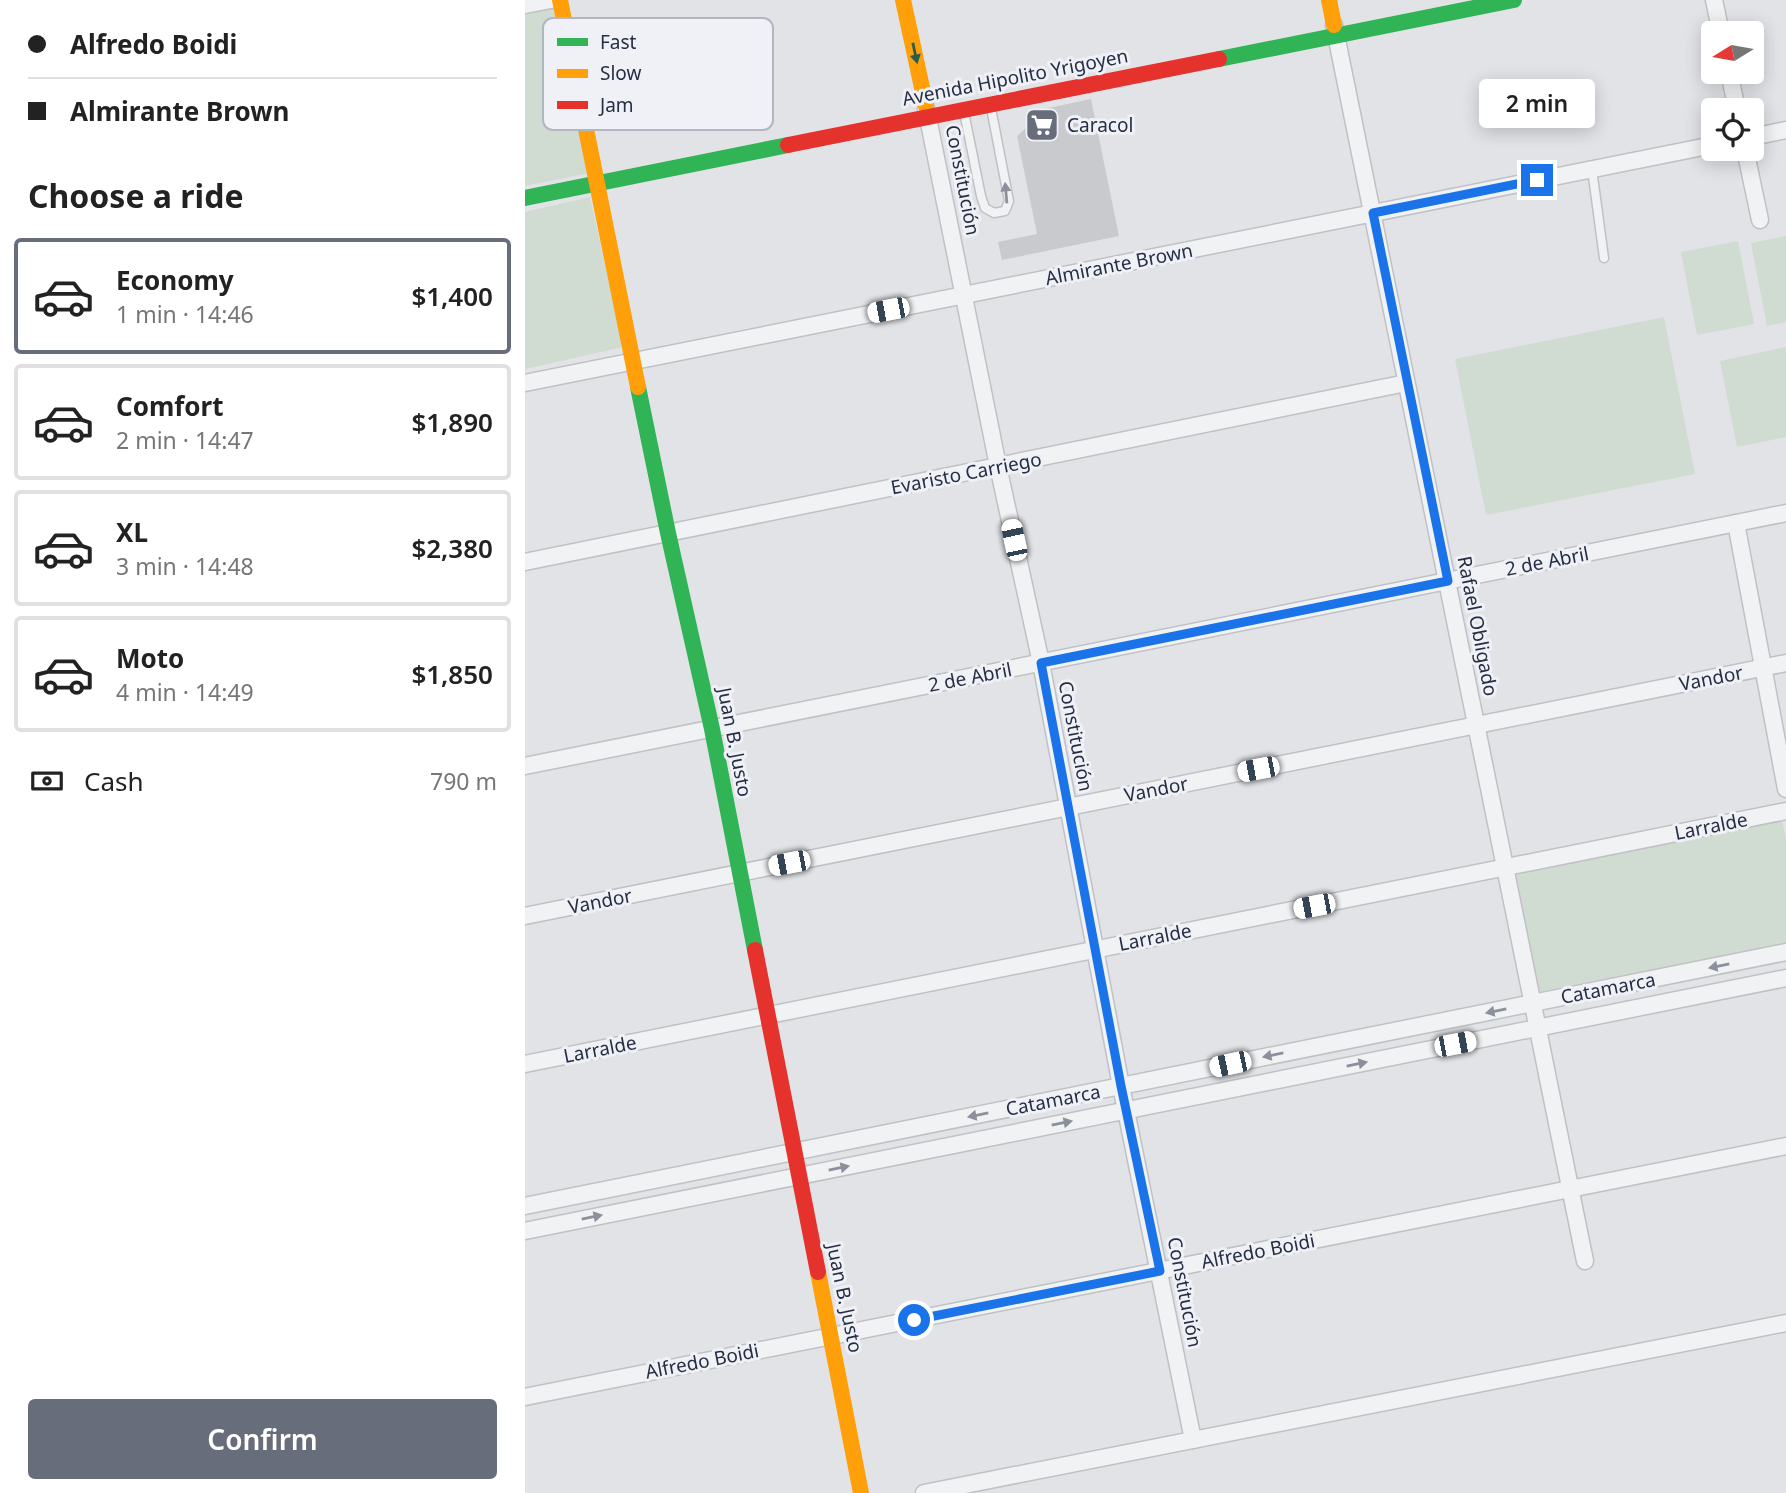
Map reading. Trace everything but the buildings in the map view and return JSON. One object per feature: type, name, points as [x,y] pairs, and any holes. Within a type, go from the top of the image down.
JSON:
[{"type":"main road","name":"Juan B. Justo","points":[[560,0],[564,18]]},
{"type":"main road","name":"Constitución","points":[[903,0],[927,111]]},
{"type":"main road","name":"Rafael Obligado","points":[[1329,0],[1335,29]]},
{"type":"main road","name":"Avenida Hipolito Yrigoyen","points":[[927,111],[990,104],[1457,0]]},
{"type":"main road","name":"Avenida Hipolito Yrigoyen","points":[[525,186],[597,177],[1335,29],[1514,0]]},
{"type":"main road","name":"Juan B. Justo","points":[[587,130],[668,533],[712,729],[738,873],[862,1493]]},
{"type":"main road","name":"Avenida Hipolito Yrigoyen","points":[[525,198],[597,177]]},
{"type":"street","points":[[525,5],[551,0]]},
{"type":"street","points":[[1714,0],[1718,21]]},
{"type":"street","name":"Rafael Obligado","points":[[1335,29],[1585,1261]]},
{"type":"street","name":"Constitución","points":[[927,111],[998,466],[1041,663],[1121,1086],[1193,1440]]},
{"type":"street","points":[[1764,135],[1786,130]]},
{"type":"street","name":"Almirante Brown","points":[[525,383],[1701,147]]},
{"type":"street","points":[[1748,161],[1760,220]]},
{"type":"street","name":"Evaristo Carriego","points":[[525,562],[1406,383]]},
{"type":"street","name":"2 de Abril","points":[[525,766],[1786,513]]},
{"type":"street","points":[[1736,523],[1786,789]]},
{"type":"street","name":"Vandor","points":[[525,916],[1786,663]]},
{"type":"street","name":"Larralde","points":[[525,1064],[1786,811]]},
{"type":"street","name":"Catamarca","points":[[525,1206],[1786,952]]},
{"type":"street","name":"Catamarca","points":[[525,1231],[1786,978]]},
{"type":"street","name":"Alfredo Boidi","points":[[525,1397],[1786,1146]]},
{"type":"street","points":[[924,1493],[1786,1323]]},
{"type":"lane","points":[[963,109],[985,208],[994,213],[1005,211],[1009,201],[990,104]]},
{"type":"lane","points":[[1592,169],[1604,258]]},
{"type":"shaded area","points":[[525,0],[560,0],[564,18],[543,18],[543,130],[586,130],[595,172],[525,186]]},
{"type":"shaded area","points":[[590,197],[623,347],[525,369],[525,212]]},
{"type":"shaded area","points":[[1786,236],[1786,322],[1767,326],[1751,243]]},
{"type":"shaded area","points":[[1738,241],[1754,324],[1697,335],[1681,252]]},
{"type":"shaded area","points":[[1664,317],[1695,474],[1486,515],[1455,359]]},
{"type":"shaded area","points":[[1786,347],[1786,437],[1737,447],[1720,361]]},
{"type":"shaded area","points":[[1782,820],[1786,839],[1786,943],[1532,993],[1509,874]]},
{"type":"traffic: fast","points":[[1219,59],[1514,0]]},
{"type":"traffic: fast","points":[[525,198],[788,145]]},
{"type":"traffic: fast","points":[[638,387],[712,729],[755,950]]},
{"type":"traffic: slow","points":[[560,0],[564,18]]},
{"type":"traffic: slow","points":[[903,0],[926,106]]},
{"type":"traffic: slow","points":[[1329,0],[1334,25]]},
{"type":"traffic: slow","points":[[586,130],[638,387]]},
{"type":"traffic: slow","points":[[818,1272],[861,1493]]},
{"type":"traffic: jam","points":[[788,145],[1219,59]]},
{"type":"traffic: jam","points":[[755,950],[818,1272]]},
{"type":"place","name":"Caracol","points":[[1042,125]]},
{"type":"route","points":[[914,1320],[1160,1271],[1121,1086],[1041,663],[1448,581],[1373,213],[1537,180]]}]
